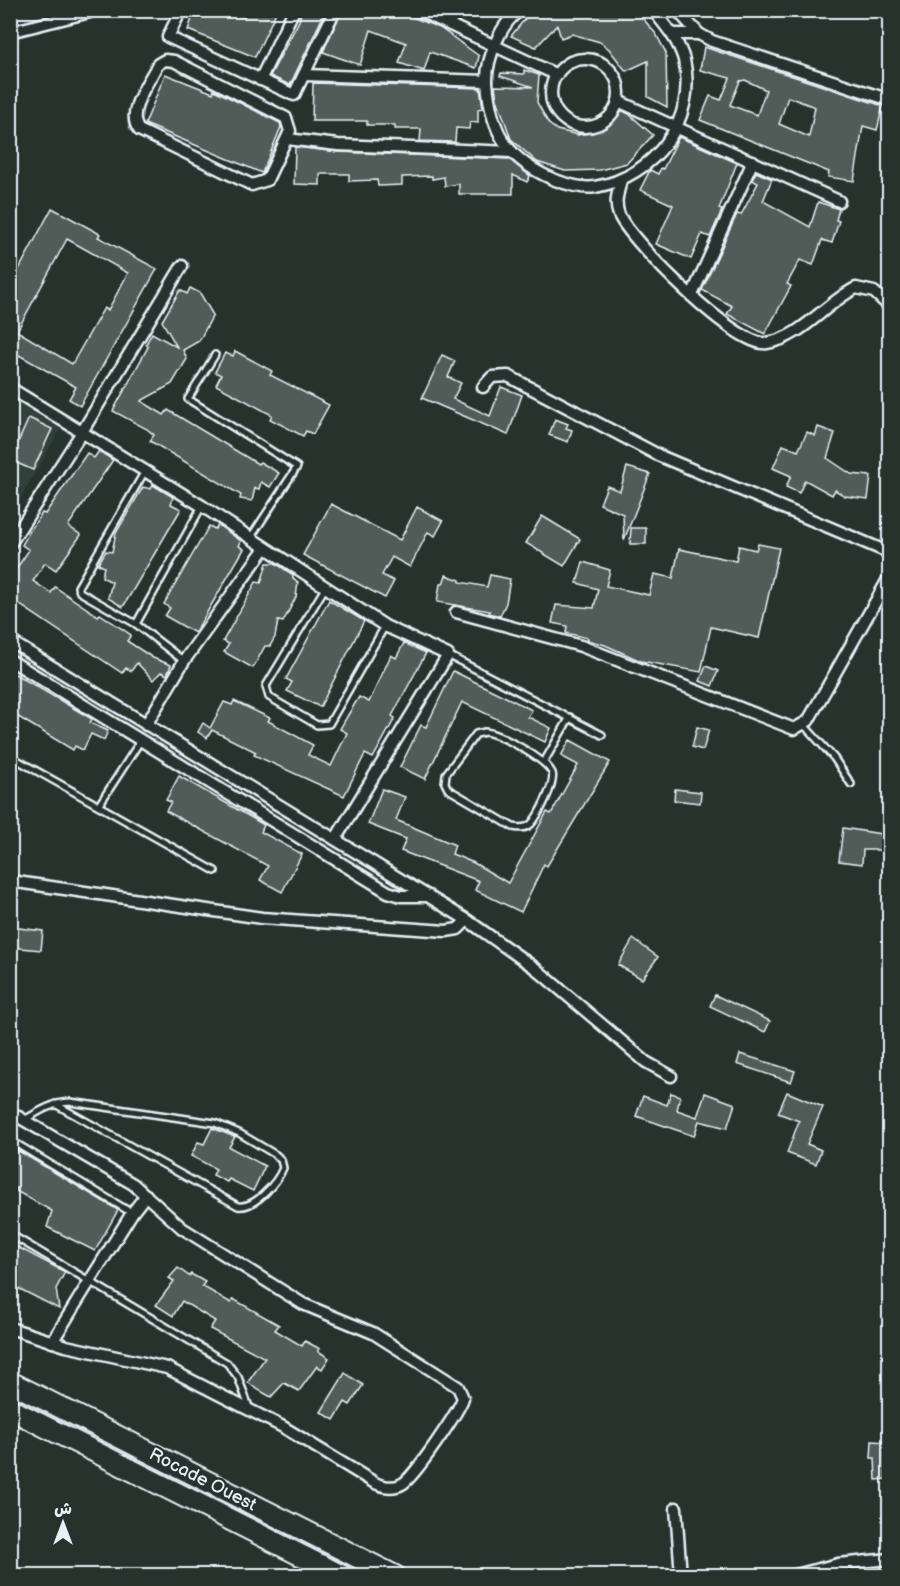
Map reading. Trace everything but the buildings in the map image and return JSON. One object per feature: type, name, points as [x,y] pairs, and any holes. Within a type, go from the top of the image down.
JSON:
[{"type":"highway","name":"Rocade Ouest","points":[[10,1382],[395,1575]]},
{"type":"highway","name":"Rocade Ouest","points":[[10,1409],[342,1575]]},
{"type":"street","points":[[181,10],[168,36],[294,95],[335,10]]},
{"type":"street","points":[[260,80],[294,10]]},
{"type":"street","points":[[418,10],[557,75]]},
{"type":"street","points":[[515,12],[495,46],[487,81],[490,114],[506,145],[528,168],[563,183],[593,188],[621,180],[653,161],[678,127],[686,95],[684,60],[672,34],[653,10]]},
{"type":"street","points":[[677,10],[699,34],[712,41],[890,100]]},
{"type":"street","points":[[10,32],[90,12]]},
{"type":"street","points":[[672,34],[699,34]]},
{"type":"street","points":[[170,60],[283,116],[291,127],[287,139],[267,180],[252,185],[139,130],[134,114],[158,64],[170,60]]},
{"type":"street","points":[[576,61],[599,62],[615,78],[618,101],[612,114],[601,123],[586,127],[572,124],[560,116],[553,103],[552,88],[557,75],[576,61]]},
{"type":"street","points":[[304,75],[487,81]]},
{"type":"street","points":[[618,101],[839,201]]},
{"type":"street","points":[[287,139],[338,145],[512,152]]},
{"type":"street","points":[[692,295],[753,161]]},
{"type":"street","points":[[621,180],[615,203],[625,226],[692,295],[740,336],[755,343],[766,344],[806,325],[856,288],[866,288],[874,292],[890,307]]},
{"type":"street","points":[[10,544],[82,432],[182,266]]},
{"type":"street","points":[[483,387],[492,376],[508,376],[660,456],[890,553]]},
{"type":"street","points":[[10,388],[251,537],[385,626],[448,655],[336,838]]},
{"type":"street","points":[[146,725],[184,661],[265,548]]},
{"type":"street","points":[[456,612],[581,646],[794,729],[804,725],[890,576]]},
{"type":"street","points":[[10,641],[467,920],[535,968],[646,1062],[671,1076]]},
{"type":"street","points":[[10,660],[388,892],[401,896],[430,896]]},
{"type":"street","points":[[10,881],[311,923],[446,932],[458,929],[467,920]]},
{"type":"street","points":[[10,1112],[26,1119],[133,1184],[182,1228],[303,1304],[388,1341],[458,1387],[463,1398],[412,1477],[404,1484],[393,1487],[375,1483],[249,1409],[161,1366],[52,1342],[10,1328]]},
{"type":"street","points":[[52,1342],[132,1213],[146,1195]]},
{"type":"street","points":[[676,1508],[681,1575]]},
{"type":"street","points":[[792,1575],[838,1564],[890,1559]]},
{"type":"lane","points":[[215,355],[188,399],[297,467],[251,537]]},
{"type":"lane","points":[[145,471],[78,587],[80,592],[136,624],[184,661]]},
{"type":"lane","points":[[136,624],[202,506]]},
{"type":"lane","points":[[326,588],[266,686],[269,697],[317,725],[329,724],[385,626]]},
{"type":"lane","points":[[448,655],[603,735]]},
{"type":"lane","points":[[544,762],[570,717]]},
{"type":"lane","points":[[804,725],[834,758],[851,784]]},
{"type":"lane","points":[[494,733],[544,762],[552,773],[554,783],[531,824],[523,828],[504,822],[448,789],[445,783],[446,774],[476,734],[494,733]]},
{"type":"lane","points":[[99,805],[141,740]]},
{"type":"lane","points":[[10,756],[215,871]]},
{"type":"lane","points":[[26,1119],[55,1104],[78,1102],[215,1123],[239,1133],[276,1155],[282,1160],[283,1168],[254,1203],[246,1207],[237,1206],[55,1104]]},
{"type":"lane","points":[[10,1140],[132,1213]]},
{"type":"lane","points":[[10,1234],[227,1363],[238,1377],[249,1409]]},
{"type":"shaded area","points":[[20,401],[62,426],[11,514],[11,407],[15,409]]}]
